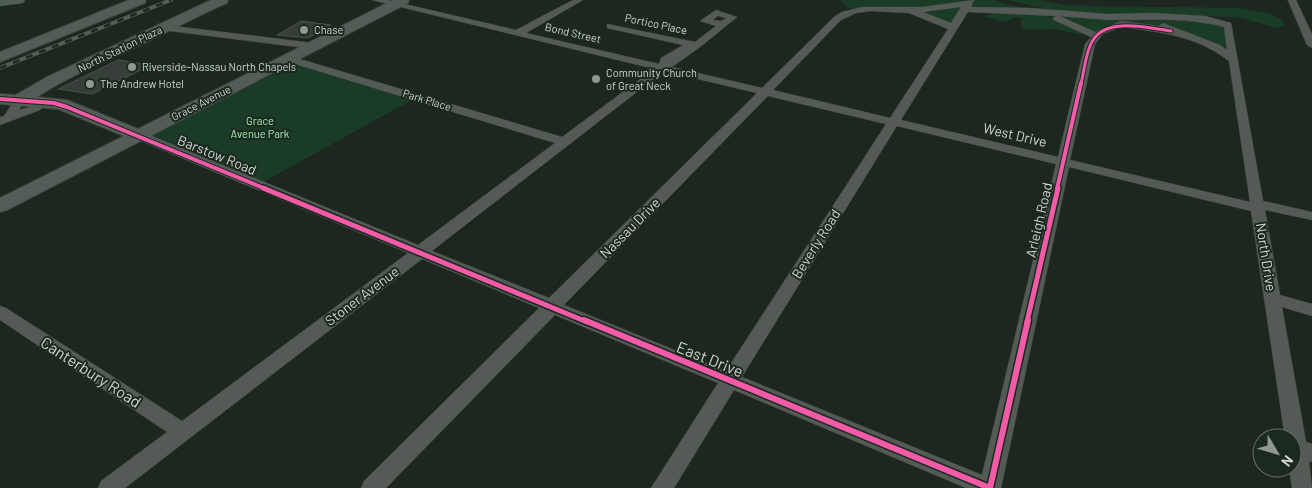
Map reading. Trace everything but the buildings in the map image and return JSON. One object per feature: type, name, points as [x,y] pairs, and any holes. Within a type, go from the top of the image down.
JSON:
[{"type":"main road","points":[[0,2],[18,0]]},
{"type":"street","points":[[0,56],[140,0]]},
{"type":"street","name":"North Station Plaza","points":[[20,100],[51,82],[165,28],[183,17],[222,0]]},
{"type":"street","name":"Bond Street","points":[[376,0],[399,2],[518,33],[765,91]]},
{"type":"street","points":[[518,33],[579,0]]},
{"type":"street","points":[[994,0],[1061,19],[1097,36],[1100,32],[1121,24]]},
{"type":"street","points":[[1292,0],[1312,45]]},
{"type":"street","name":"Grace Avenue","points":[[0,206],[399,2]]},
{"type":"street","name":"Nassau Drive","points":[[372,488],[840,16],[856,11],[874,9],[907,10],[968,4],[1030,11]]},
{"type":"street","name":"Beverly Road","points":[[662,488],[968,4]]},
{"type":"street","name":"Nassau Drive","points":[[907,10],[953,28]]},
{"type":"street","points":[[1030,11],[1108,17],[1153,16],[1160,24],[1171,31]]},
{"type":"street","name":"North Drive","points":[[1153,16],[1210,20],[1228,25],[1272,298],[1304,450],[1303,488]]},
{"type":"street","points":[[1108,17],[1121,24],[1171,31],[1217,47],[1233,59]]},
{"type":"street","name":"Stoner Avenue","points":[[109,488],[663,67],[674,62],[723,24]]},
{"type":"street","name":"Portico Place","points":[[610,26],[697,45]]},
{"type":"street","points":[[165,28],[313,46]]},
{"type":"street","name":"Arleigh Road","points":[[990,488],[1085,60],[1090,44],[1097,36]]},
{"type":"street","name":"Park Place","points":[[289,58],[565,142]]},
{"type":"street","name":"West Drive","points":[[765,91],[1063,162],[1257,206],[1312,216]]},
{"type":"street","name":"Barstow Road","points":[[0,99],[61,104],[420,252]]},
{"type":"street","points":[[4,120],[20,100]]},
{"type":"street","points":[[4,120],[36,108]]},
{"type":"street","name":"East Drive","points":[[420,252],[990,488]]},
{"type":"street","points":[[1272,298],[1312,310]]},
{"type":"street","name":"Canterbury Road","points":[[0,312],[183,432]]},
{"type":"green space","points":[[840,0],[994,0],[1030,11],[964,9],[953,28],[907,10],[856,11]]},
{"type":"green space","points":[[1008,0],[1040,0],[1063,5],[1239,8],[1269,13],[1282,20],[1284,26],[1275,28],[1242,18],[1058,12]]},
{"type":"green space","points":[[1030,11],[1153,16],[1227,24],[1233,59],[1197,39],[1121,24],[1097,36],[1061,19]]},
{"type":"green space","points":[[997,13],[1031,14],[1054,18],[1074,27],[1083,35],[1055,29],[1023,30],[1022,19],[1017,17],[1007,22],[982,16]]},
{"type":"green space","name":"Grace Avenue Park","points":[[289,59],[417,97],[258,185],[138,135]]},
{"type":"railway","points":[[0,68],[171,0]]},
{"type":"cycle path","points":[[0,99],[54,103],[67,107],[990,488],[1090,44],[1100,32],[1121,24],[1171,31]]},
{"type":"place","name":"Chase","points":[[304,30]]},
{"type":"place","name":"Riverside–Nassau North Chapels","points":[[132,67]]},
{"type":"place","name":"Community Church of Great Neck","points":[[596,79]]},
{"type":"place","name":"The Andrew Hotel","points":[[90,84]]}]
